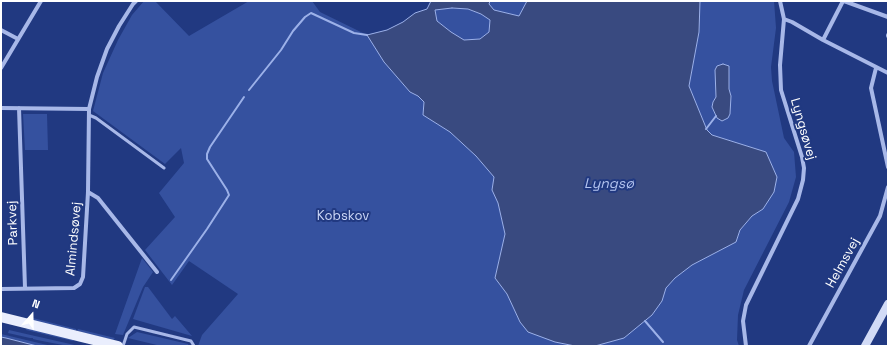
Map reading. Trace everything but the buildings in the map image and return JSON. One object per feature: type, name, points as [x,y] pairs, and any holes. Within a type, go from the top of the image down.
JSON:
[{"type":"main road","points":[[1,317],[118,346]]},
{"type":"street","points":[[1,68],[41,1]]},
{"type":"street","name":"Almindsøvej","points":[[1,289],[74,288],[80,284],[83,278],[88,192],[89,109],[97,77],[108,49],[119,26],[136,1]]},
{"type":"street","name":"Lyngsøvej","points":[[746,346],[743,321],[746,305],[798,199],[803,180],[802,157],[781,90],[780,65],[784,19],[780,1]]},
{"type":"street","points":[[823,40],[843,1],[888,17]]},
{"type":"street","points":[[784,19],[888,73]]},
{"type":"street","points":[[1,30],[18,40]]},
{"type":"street","points":[[876,68],[871,88],[888,167]]},
{"type":"street","points":[[1,108],[89,109]]},
{"type":"street","name":"Parkvej","points":[[20,108],[25,288]]},
{"type":"street","name":"Helmsvej","points":[[809,346],[880,216],[888,187]]},
{"type":"street","points":[[88,192],[95,195],[101,201],[157,272]]},
{"type":"street","points":[[865,346],[888,304]]},
{"type":"lane","points":[[89,115],[96,118],[164,168]]},
{"type":"lane","points":[[122,346],[130,329],[134,328],[191,341],[194,346]]},
{"type":"green space","name":"Kobskov","points":[[144,1],[155,1],[189,36],[249,1],[312,1],[320,12],[367,35],[384,62],[410,92],[418,96],[424,102],[423,115],[450,132],[476,156],[494,177],[492,190],[498,203],[505,234],[495,278],[507,294],[520,322],[555,342],[575,346],[198,346],[202,335],[238,294],[189,261],[172,285],[145,250],[175,217],[159,193],[184,163],[181,148],[165,164],[93,111],[103,73],[118,40],[132,15]]},
{"type":"green space","points":[[490,1],[527,1],[519,16],[494,10],[489,4]]},
{"type":"green space","points":[[700,1],[774,1],[776,28],[771,67],[772,81],[784,138],[794,152],[796,177],[789,202],[744,290],[738,315],[737,340],[739,346],[595,346],[624,338],[652,315],[662,301],[666,288],[675,278],[692,265],[736,242],[740,230],[752,216],[763,209],[766,152],[712,135],[707,130],[689,86],[699,32]],"holes":[[[729,66],[729,89],[731,96],[730,114],[717,118],[712,107],[716,97],[716,78]]]},
{"type":"green space","points":[[435,9],[467,9],[481,14],[490,20],[489,32],[480,39],[464,40],[451,32],[437,21]]},
{"type":"green space","points":[[23,114],[47,114],[48,150],[25,150]]},
{"type":"green space","points":[[142,258],[153,272],[143,287],[123,335],[115,334]]},
{"type":"green space","points":[[145,287],[148,287],[172,319],[175,316],[192,336],[133,319]]},
{"type":"green space","points":[[29,317],[76,329],[76,331],[28,320]]},
{"type":"green space","points":[[27,328],[74,339],[73,341],[26,330]]},
{"type":"green space","points":[[78,329],[115,338],[113,340],[77,331]]},
{"type":"green space","points":[[9,330],[79,346],[68,346],[37,340],[8,333]]},
{"type":"green space","points":[[137,332],[188,344],[189,346],[161,346],[128,338]]},
{"type":"green space","points":[[1,334],[52,346],[37,346],[1,337]]},
{"type":"water","name":"Lyngsø","points":[[431,1],[490,1],[489,4],[494,10],[519,16],[527,1],[700,1],[699,32],[689,86],[707,130],[712,135],[766,152],[777,177],[774,192],[763,209],[752,216],[740,230],[736,242],[692,265],[675,278],[666,288],[662,301],[652,315],[624,338],[595,346],[575,346],[555,342],[528,332],[520,322],[507,294],[495,278],[505,234],[498,203],[492,190],[494,177],[476,156],[450,132],[423,115],[424,102],[418,96],[410,92],[384,62],[367,35],[387,30],[403,22],[415,13],[427,9]],"holes":[[[452,8],[468,9],[481,14],[490,20],[489,32],[480,39],[464,40],[437,21],[435,10]]]},
{"type":"water","points":[[723,64],[729,66],[729,89],[731,96],[730,114],[728,118],[722,121],[717,118],[712,107],[716,97],[715,70],[717,66]]},
{"type":"water","points":[[1,337],[6,338],[37,346],[1,346]]},
{"type":"waterway","points":[[249,90],[281,50],[293,31],[305,17],[311,13],[354,33],[367,35]]},
{"type":"waterway","points":[[171,280],[229,195],[207,159],[207,154],[210,147],[244,97]]},
{"type":"waterway","points":[[706,129],[716,116]]},
{"type":"waterway","points":[[645,321],[663,342]]}]
